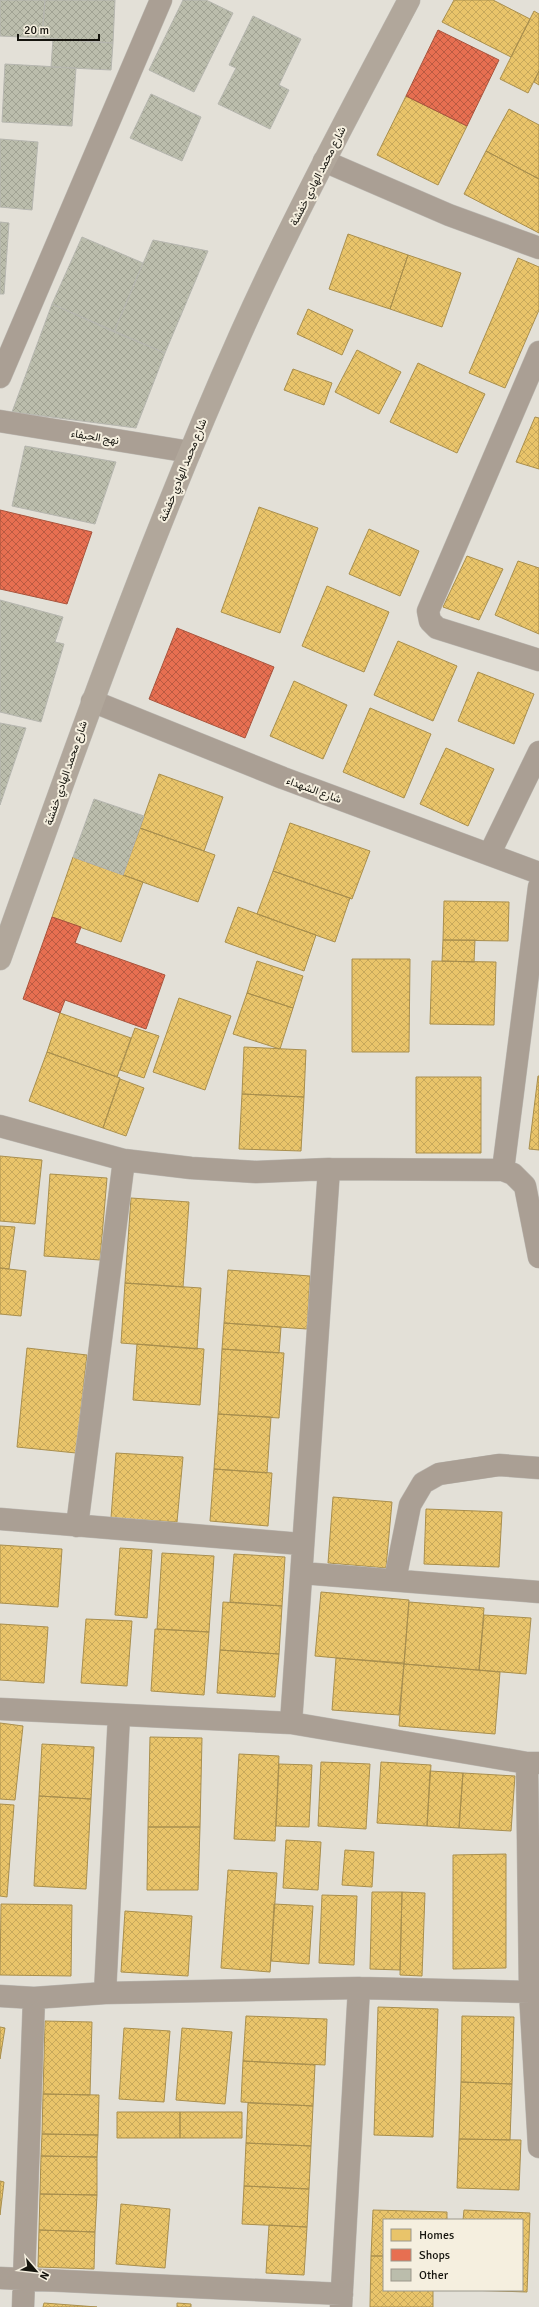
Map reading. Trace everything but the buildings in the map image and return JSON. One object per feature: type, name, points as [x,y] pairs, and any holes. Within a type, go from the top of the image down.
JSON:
[{"type":"main road","name":"شارع محمد الهادي خفشة","points":[[0,960],[92,701],[190,452],[243,330],[324,161],[409,0]]},
{"type":"street","points":[[0,377],[161,0]]},
{"type":"street","points":[[324,161],[449,215],[539,248]]},
{"type":"street","points":[[539,352],[428,611],[430,621],[437,628],[539,660]]},
{"type":"street","name":"نهج الحيفاء","points":[[0,422],[190,452]]},
{"type":"street","name":"شارع الشهداء","points":[[92,701],[283,778],[490,853],[539,873]]},
{"type":"street","points":[[490,853],[539,752]]},
{"type":"street","points":[[503,1170],[539,887]]},
{"type":"street","points":[[0,1126],[124,1160],[191,1168],[256,1172],[329,1169],[503,1170],[513,1174],[525,1186],[539,1257]]},
{"type":"street","points":[[77,1526],[124,1160]]},
{"type":"street","points":[[291,1723],[302,1573],[301,1544],[329,1169]]},
{"type":"street","points":[[395,1580],[410,1505],[423,1483],[438,1474],[499,1465],[539,1468]]},
{"type":"street","points":[[0,1519],[301,1544]]},
{"type":"street","points":[[302,1573],[539,1592]]},
{"type":"street","points":[[0,1709],[291,1723],[533,1763],[530,1992],[537,2067],[539,2147]]},
{"type":"street","points":[[106,1993],[119,1715]]},
{"type":"street","points":[[0,2278],[342,2300],[359,1988]]},
{"type":"street","points":[[0,1996],[34,1998],[106,1993],[359,1988],[530,1992]]},
{"type":"street","points":[[22,2307],[25,2280],[34,1998]]}]
